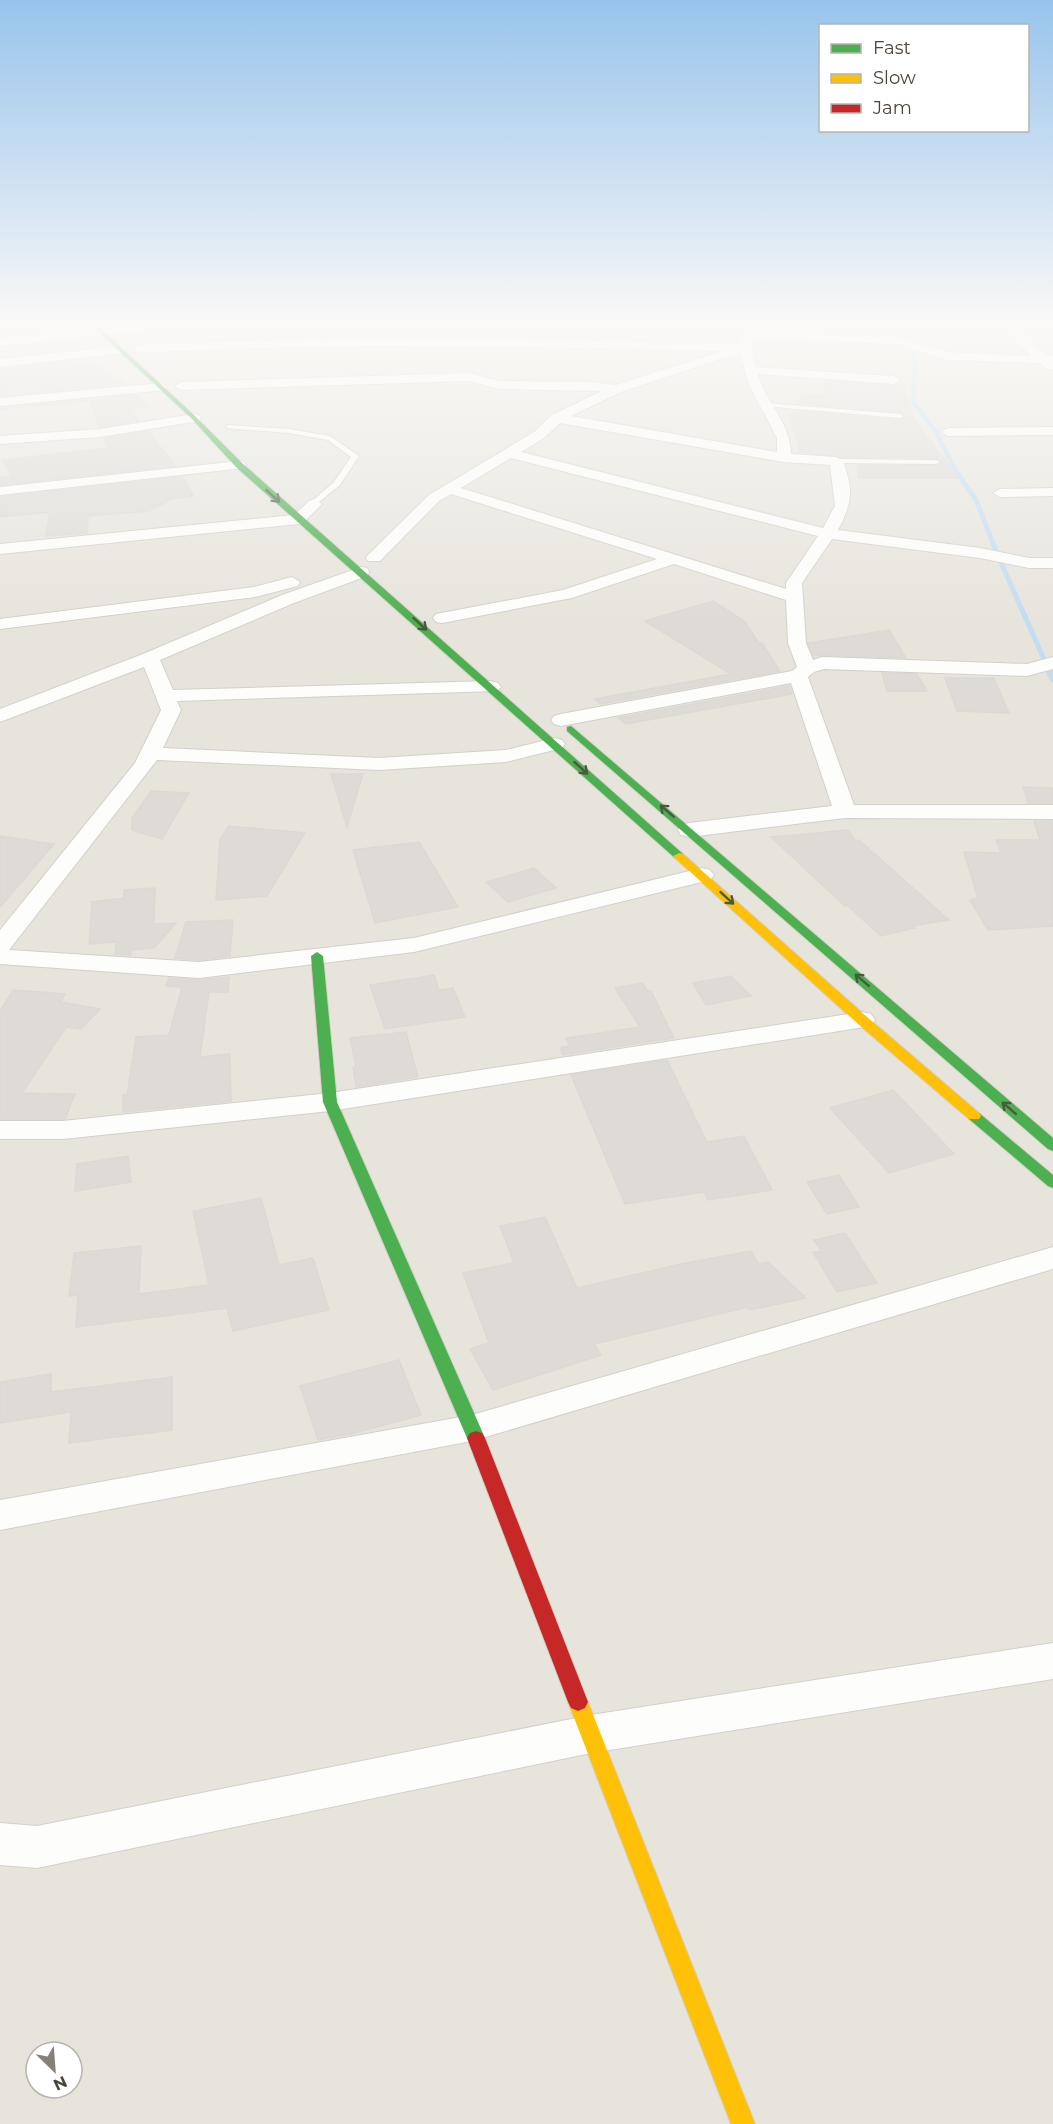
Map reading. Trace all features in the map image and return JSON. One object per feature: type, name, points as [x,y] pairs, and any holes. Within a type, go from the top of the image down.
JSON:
[{"type":"main road","points":[[200,424],[239,465],[299,519],[491,687],[862,1020],[1053,1183]]},
{"type":"main road","points":[[224,424],[242,440]]},
{"type":"main road","points":[[438,615],[459,633]]},
{"type":"main road","points":[[556,716],[1053,1146]]},
{"type":"main road","points":[[317,956],[330,1102],[472,1428],[743,2124]]},
{"type":"street","points":[[0,440],[100,433],[156,424]]},
{"type":"street","points":[[373,558],[434,498],[539,435],[551,424]]},
{"type":"street","points":[[592,424],[784,458],[836,460],[840,473],[843,506],[828,534],[794,582],[797,643],[802,672],[845,811]]},
{"type":"street","points":[[776,424],[784,438],[784,458]]},
{"type":"street","points":[[948,432],[1053,431]]},
{"type":"street","points":[[509,453],[828,534],[980,553],[1029,563],[1053,563]]},
{"type":"street","points":[[0,491],[239,465]]},
{"type":"street","points":[[450,489],[795,597]]},
{"type":"street","points":[[1000,493],[1053,492]]},
{"type":"street","points":[[0,549],[299,519],[314,505]]},
{"type":"street","points":[[438,615],[566,594],[674,559]]},
{"type":"street","points":[[0,624],[255,592],[358,569]]},
{"type":"street","points":[[0,716],[150,658],[358,569]]},
{"type":"street","points":[[1,947],[145,765],[171,710],[150,658]]},
{"type":"street","points":[[556,716],[802,672],[822,663],[1026,670],[1053,663]]},
{"type":"street","points":[[166,696],[491,687]]},
{"type":"street","points":[[150,754],[379,764],[506,756],[555,744]]},
{"type":"street","points":[[689,830],[845,811],[1053,812]]},
{"type":"street","points":[[1,947],[199,970],[414,945],[702,875]]},
{"type":"street","points":[[0,1130],[63,1130],[330,1102],[862,1020]]},
{"type":"street","points":[[0,1515],[472,1428],[1053,1258]]},
{"type":"street","points":[[0,1844],[38,1847],[591,1734],[1053,1661]]},
{"type":"lane","points":[[225,424],[330,438],[355,456],[336,483],[314,505]]},
{"type":"lane","points":[[836,460],[936,462]]},
{"type":"shaded area","points":[[0,424],[1053,424],[1053,2124],[0,2124]]},
{"type":"building","points":[[99,424],[119,424],[100,427]]},
{"type":"building","points":[[792,424],[917,424],[959,478],[859,478],[857,465],[936,466],[942,463],[936,458],[840,457],[800,452]]},
{"type":"building","points":[[148,431],[175,466],[0,485],[0,476],[12,478],[3,460],[108,448],[104,439]]},
{"type":"building","points":[[182,477],[194,496],[172,499],[149,511],[88,516],[87,533],[46,536],[50,512],[0,517],[0,497]]},
{"type":"building","points":[[713,601],[744,621],[780,671],[601,704],[595,699],[731,674],[645,621]]},
{"type":"building","points":[[889,630],[906,658],[813,655],[808,643]]},
{"type":"building","points":[[882,673],[917,674],[927,691],[887,691]]},
{"type":"building","points":[[945,678],[994,678],[1009,713],[957,711]]},
{"type":"building","points":[[789,686],[792,694],[626,724],[618,718]]},
{"type":"building","points":[[331,774],[363,774],[347,827]]},
{"type":"building","points":[[1023,787],[1053,788],[1053,803],[1028,803]]},
{"type":"building","points":[[151,791],[189,793],[162,839],[132,830],[132,818]]},
{"type":"building","points":[[1034,821],[1053,821],[1053,926],[988,930],[970,900],[978,898],[964,852],[1001,853],[996,840],[1040,840]]},
{"type":"building","points":[[229,826],[305,833],[267,896],[216,900],[220,839]]},
{"type":"building","points":[[848,830],[855,841],[859,840],[949,920],[912,926],[915,928],[881,936],[771,837]]},
{"type":"building","points":[[0,836],[54,844],[0,907]]},
{"type":"building","points":[[419,842],[458,907],[375,923],[353,850]]},
{"type":"building","points":[[534,868],[556,888],[508,902],[486,882]]},
{"type":"building","points":[[155,888],[154,924],[176,923],[154,948],[132,950],[130,955],[115,954],[116,942],[89,944],[92,902],[124,898],[124,890]]},
{"type":"building","points":[[233,920],[230,956],[199,960],[175,958],[186,922]]},
{"type":"building","points":[[434,975],[439,990],[453,988],[465,1017],[385,1029],[370,985]]},
{"type":"building","points":[[731,976],[751,996],[706,1005],[693,983]]},
{"type":"building","points":[[229,977],[228,992],[209,992],[200,1057],[230,1054],[231,1101],[123,1112],[123,1095],[127,1095],[136,1037],[169,1035],[182,987],[166,986],[169,978],[199,980]]},
{"type":"building","points":[[642,983],[648,991],[651,991],[674,1038],[563,1055],[560,1048],[570,1046],[566,1038],[640,1027],[615,988]]},
{"type":"building","points":[[13,990],[65,994],[61,1002],[100,1009],[81,1029],[66,1027],[22,1093],[75,1094],[65,1119],[0,1119],[0,1011]]},
{"type":"building","points":[[406,1032],[418,1077],[356,1087],[353,1067],[356,1066],[350,1038]]},
{"type":"building","points":[[667,1060],[707,1142],[744,1136],[772,1190],[708,1200],[704,1192],[625,1204],[571,1075]]},
{"type":"building","points":[[893,1090],[954,1154],[889,1173],[830,1108]]},
{"type":"building","points":[[128,1156],[131,1182],[75,1191],[77,1164]]},
{"type":"building","points":[[839,1175],[859,1207],[827,1214],[807,1182]]},
{"type":"building","points":[[261,1198],[279,1265],[313,1258],[329,1310],[233,1331],[227,1308],[76,1327],[78,1295],[69,1296],[74,1253],[141,1246],[139,1294],[209,1285],[193,1211]]},
{"type":"building","points":[[545,1217],[577,1288],[681,1264],[751,1251],[758,1264],[768,1262],[806,1298],[750,1310],[748,1307],[594,1344],[601,1355],[493,1390],[470,1349],[489,1343],[463,1273],[514,1263],[500,1226]]},
{"type":"building","points":[[845,1233],[877,1283],[837,1292],[813,1252],[822,1252],[814,1240]]},
{"type":"building","points":[[399,1360],[421,1415],[351,1434],[318,1440],[300,1386]]},
{"type":"building","points":[[51,1374],[51,1392],[172,1377],[172,1430],[69,1443],[71,1412],[0,1423],[0,1382]]},
{"type":"waterway","points":[[930,424],[958,475]]},
{"type":"waterway","points":[[958,474],[976,500],[996,551]]},
{"type":"waterway","points":[[999,558],[1043,657]]},
{"type":"waterway","points":[[1050,673],[1053,679]]},
{"type":"traffic: fast","points":[[200,424],[239,465],[679,856]]},
{"type":"traffic: fast","points":[[571,729],[1053,1146]]},
{"type":"traffic: fast","points":[[317,956],[330,1102],[476,1438]]},
{"type":"traffic: fast","points":[[974,1116],[1053,1183]]},
{"type":"traffic: slow","points":[[679,856],[862,1020],[974,1116]]},
{"type":"traffic: slow","points":[[578,1702],[743,2124]]},
{"type":"traffic: jam","points":[[476,1438],[578,1702]]}]
